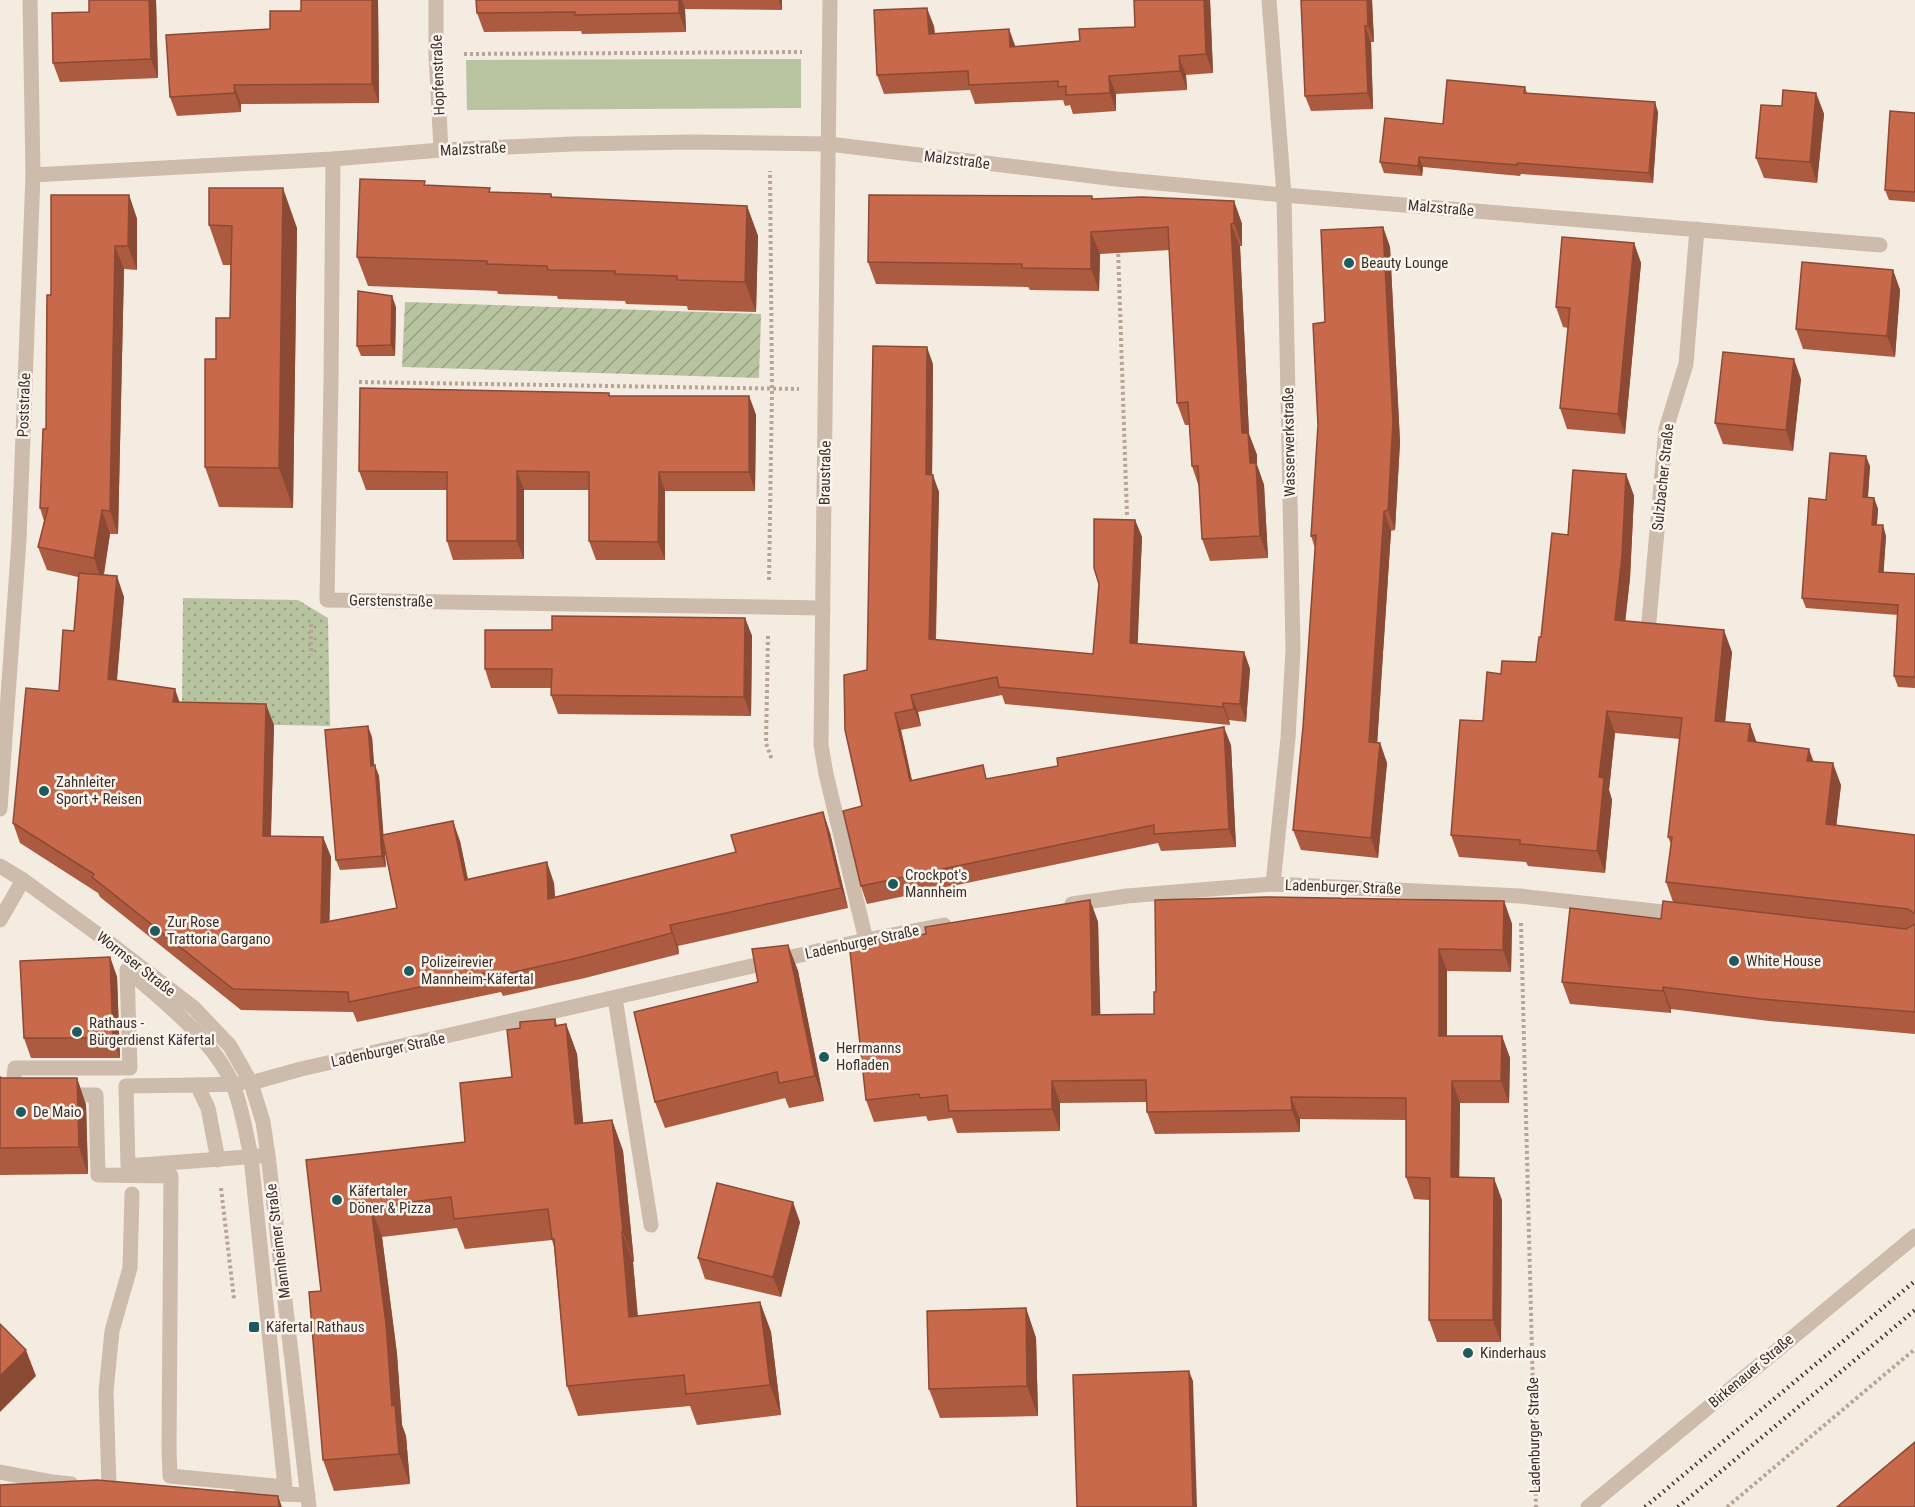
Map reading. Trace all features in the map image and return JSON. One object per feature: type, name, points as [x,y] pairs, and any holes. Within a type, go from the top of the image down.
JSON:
[{"type":"street","name":"Poststraße","points":[[0,809],[19,540],[33,175],[30,0]]},
{"type":"street","name":"Hopfenstraße","points":[[436,0],[441,150]]},
{"type":"street","name":"Braustraße","points":[[830,0],[821,746],[866,940]]},
{"type":"street","name":"Wasserwerkstraße","points":[[1269,0],[1284,195],[1293,650],[1288,738],[1273,884]]},
{"type":"street","name":"Malzstraße","points":[[33,175],[573,144],[829,144],[1116,178],[1284,195],[1880,245]]},
{"type":"street","name":"Gerstenstraße","points":[[333,159],[327,600],[823,608]]},
{"type":"street","name":"Sulzbacher Straße","points":[[1649,621],[1666,429],[1686,364],[1697,228]]},
{"type":"street","name":"Wormser Straße","points":[[0,866],[103,938],[194,1008],[230,1046],[251,1083]]},
{"type":"street","points":[[0,920],[23,880]]},
{"type":"street","name":"Ladenburger Straße","points":[[1060,906],[1127,896],[1273,884],[1520,896],[1694,915]]},
{"type":"street","name":"Ladenburger Straße","points":[[218,1160],[128,1166],[126,1086],[251,1083],[301,1069],[866,940],[960,922]]},
{"type":"street","points":[[127,970],[187,1021],[222,1066],[232,1084],[242,1111],[251,1157],[285,1487],[170,1476],[171,1176],[98,1175],[96,1095],[12,1095],[15,1068],[130,1068],[127,970]]},
{"type":"street","points":[[615,998],[651,1225]]},
{"type":"street","name":"Mannheimer Straße","points":[[251,1083],[263,1122],[268,1155],[309,1501]]},
{"type":"street","points":[[197,1085],[208,1108],[218,1160],[268,1155]]},
{"type":"street","points":[[0,1472],[53,1482],[104,1485],[106,1392],[112,1331],[130,1268],[132,1194]]},
{"type":"street","name":"Birkenauer Straße","points":[[1588,1507],[1915,1236]]},
{"type":"street","points":[[165,1489],[309,1501]]},
{"type":"path","points":[[436,54],[830,52]]},
{"type":"path","points":[[770,143],[772,389],[766,743],[772,760]]},
{"type":"path","points":[[1118,239],[1126,516]]},
{"type":"path","points":[[331,382],[826,390]]},
{"type":"path","name":"Ladenburger Straße","points":[[1520,896],[1536,1507]]},
{"type":"path","points":[[1727,1507],[1915,1349]]},
{"type":"green space","points":[[801,59],[801,108],[467,110],[466,60]]},
{"type":"green space","points":[[405,302],[761,314],[759,378],[402,367]]},
{"type":"green space","points":[[183,598],[298,600],[328,618],[330,726],[180,723]]},
{"type":"building","points":[[89,0],[149,0],[151,59],[53,63],[52,13],[89,12]]},
{"type":"building","points":[[301,0],[372,0],[372,84],[234,85],[235,93],[170,97],[166,35],[270,29],[270,11],[301,11]]},
{"type":"building","points":[[476,0],[679,0],[679,13],[575,15],[575,12],[477,13]]},
{"type":"building","points":[[1134,0],[1204,0],[1206,54],[1179,56],[1180,71],[1109,76],[1110,93],[1066,95],[1066,86],[1058,87],[1058,81],[969,85],[968,71],[877,75],[874,10],[927,8],[929,34],[1009,29],[1010,47],[1080,41],[1079,29],[1135,27]]},
{"type":"building","points":[[1301,0],[1367,0],[1368,26],[1365,26],[1368,93],[1305,96]]},
{"type":"building","points":[[1447,80],[1525,87],[1524,93],[1655,102],[1649,173],[1419,157],[1418,166],[1380,162],[1385,118],[1443,124]]},
{"type":"building","points":[[1783,90],[1816,93],[1810,162],[1756,158],[1761,105],[1782,106]]},
{"type":"building","points":[[1890,111],[1915,113],[1915,192],[1885,190]]},
{"type":"building","points":[[360,179],[425,181],[424,185],[490,188],[489,192],[551,194],[551,197],[747,206],[745,282],[677,280],[677,276],[615,274],[615,271],[548,270],[547,266],[487,264],[487,261],[357,257]]},
{"type":"building","points":[[209,188],[283,188],[279,468],[205,467],[205,359],[216,359],[216,318],[230,318],[232,226],[209,225]]},
{"type":"building","points":[[51,195],[129,195],[128,246],[115,246],[110,511],[102,510],[94,558],[38,547],[48,508],[40,508],[43,429],[46,429],[47,295],[51,295]]},
{"type":"building","points":[[869,195],[1092,196],[1092,199],[1142,197],[1234,201],[1234,223],[1231,224],[1242,433],[1248,433],[1250,463],[1256,463],[1260,536],[1202,539],[1198,466],[1192,466],[1188,402],[1177,403],[1168,227],[1091,232],[1091,269],[1022,268],[1022,264],[868,262]]},
{"type":"building","points":[[1383,227],[1393,422],[1388,510],[1384,511],[1369,742],[1380,743],[1371,838],[1293,830],[1303,727],[1316,535],[1311,536],[1318,425],[1313,324],[1325,322],[1321,230]]},
{"type":"building","points":[[1562,237],[1634,243],[1618,414],[1560,408],[1570,308],[1556,307]]},
{"type":"building","points":[[1802,262],[1893,270],[1887,336],[1796,329]]},
{"type":"building","points":[[358,291],[392,296],[391,345],[357,346]]},
{"type":"building","points":[[873,346],[927,347],[926,474],[933,475],[929,639],[1093,654],[1099,584],[1094,568],[1094,519],[1135,520],[1130,643],[1244,652],[1240,704],[1223,703],[1223,707],[999,687],[997,677],[911,695],[914,709],[895,713],[910,781],[983,765],[986,779],[1058,766],[1057,758],[1224,727],[1229,829],[1154,834],[1154,825],[861,886],[843,811],[862,806],[845,730],[844,675],[867,670]]},
{"type":"building","points":[[1723,352],[1794,359],[1786,430],[1715,423]]},
{"type":"building","points":[[360,388],[609,393],[609,396],[749,396],[749,472],[659,472],[658,542],[589,541],[589,472],[517,471],[517,541],[447,541],[447,472],[359,471]]},
{"type":"building","points":[[1830,453],[1866,456],[1863,497],[1874,498],[1872,525],[1883,525],[1879,572],[1915,574],[1915,677],[1894,676],[1898,605],[1802,598],[1809,498],[1826,500]]},
{"type":"building","points":[[1573,470],[1626,474],[1622,556],[1615,620],[1724,630],[1715,721],[1750,724],[1748,741],[1809,749],[1807,761],[1833,763],[1826,824],[1915,835],[1915,914],[1908,909],[1666,882],[1672,837],[1668,837],[1682,718],[1607,711],[1599,777],[1604,778],[1597,851],[1520,844],[1520,840],[1451,835],[1460,720],[1483,721],[1487,672],[1501,674],[1502,661],[1536,662],[1539,637],[1541,637],[1552,533],[1568,535]]},
{"type":"building","points":[[79,573],[117,576],[108,679],[175,689],[173,702],[266,704],[263,836],[323,837],[321,923],[397,908],[382,835],[453,821],[465,880],[547,862],[548,899],[736,852],[731,835],[823,812],[841,888],[670,925],[672,933],[577,958],[495,976],[495,971],[349,1002],[348,992],[233,989],[92,877],[94,874],[13,823],[26,688],[59,691],[63,630],[74,631]]},
{"type":"building","points":[[552,616],[745,618],[744,697],[551,695],[552,669],[485,669],[485,630],[552,630]]},
{"type":"building","points":[[368,726],[371,766],[375,765],[382,856],[336,860],[325,730]]},
{"type":"building","points":[[1266,897],[1504,901],[1503,950],[1439,949],[1439,1036],[1502,1036],[1501,1081],[1452,1081],[1451,1177],[1494,1178],[1493,1320],[1429,1320],[1430,1178],[1406,1177],[1406,1098],[1291,1097],[1292,1110],[1147,1112],[1146,1080],[1052,1081],[1052,1109],[949,1111],[947,1095],[920,1098],[919,1094],[866,1100],[849,942],[926,934],[925,927],[1090,900],[1092,1015],[1154,1014],[1154,992],[1156,992],[1155,900]]},
{"type":"building","points":[[1663,901],[1906,929],[1915,924],[1915,1012],[1761,999],[1663,987],[1663,991],[1562,982],[1570,908],[1661,919]]},
{"type":"building","points":[[788,945],[815,1076],[779,1083],[777,1072],[655,1102],[634,1012],[758,982],[752,949]]},
{"type":"building","name":"Rathaus - Bürgerdienst Käfertal","points":[[110,957],[113,1038],[24,1038],[20,961]]},
{"type":"building","points":[[555,1019],[555,1026],[566,1024],[575,1124],[612,1120],[629,1317],[760,1302],[770,1385],[686,1394],[684,1375],[567,1386],[554,1239],[552,1239],[548,1209],[454,1219],[451,1197],[371,1207],[399,1454],[323,1460],[309,1292],[321,1291],[306,1160],[465,1142],[460,1083],[512,1077],[507,1030],[520,1028],[520,1022]]},
{"type":"building","points":[[0,1077],[77,1078],[79,1147],[0,1148]]},
{"type":"building","points":[[717,1183],[793,1202],[773,1277],[698,1258]]},
{"type":"building","points":[[1026,1308],[1027,1386],[929,1389],[927,1311]]},
{"type":"building","points":[[0,1324],[26,1350],[0,1376]]},
{"type":"building","points":[[1189,1371],[1193,1507],[1077,1507],[1073,1375]]},
{"type":"building","points":[[1915,1442],[1915,1507],[1837,1507]]},
{"type":"building","points":[[97,1480],[278,1496],[279,1507],[0,1507],[0,1485]]},
{"type":"railway","points":[[1645,1507],[1915,1281]]},
{"type":"railway","points":[[1678,1507],[1915,1310]]},
{"type":"place","name":"Beauty Lounge","points":[[1349,263]]},
{"type":"place","name":"Zahnleiter Sport + Reisen","points":[[44,791]]},
{"type":"place","name":"Crockpot's Mannheim","points":[[893,884]]},
{"type":"place","name":"Zur Rose Trattoria Gargano","points":[[155,931]]},
{"type":"place","name":"White House","points":[[1734,961]]},
{"type":"place","name":"Polizeirevier Mannheim-Käfertal","points":[[409,971]]},
{"type":"place","name":"Rathaus - Bürgerdienst Käfertal","points":[[77,1032]]},
{"type":"place","name":"Herrmanns Hofladen","points":[[824,1057]]},
{"type":"place","name":"De Maio","points":[[21,1112]]},
{"type":"place","name":"Käfertaler Döner & Pizza","points":[[337,1200]]},
{"type":"place","name":"Käfertal Rathaus","points":[[254,1327]]},
{"type":"place","name":"Kinderhaus","points":[[1468,1353]]}]
